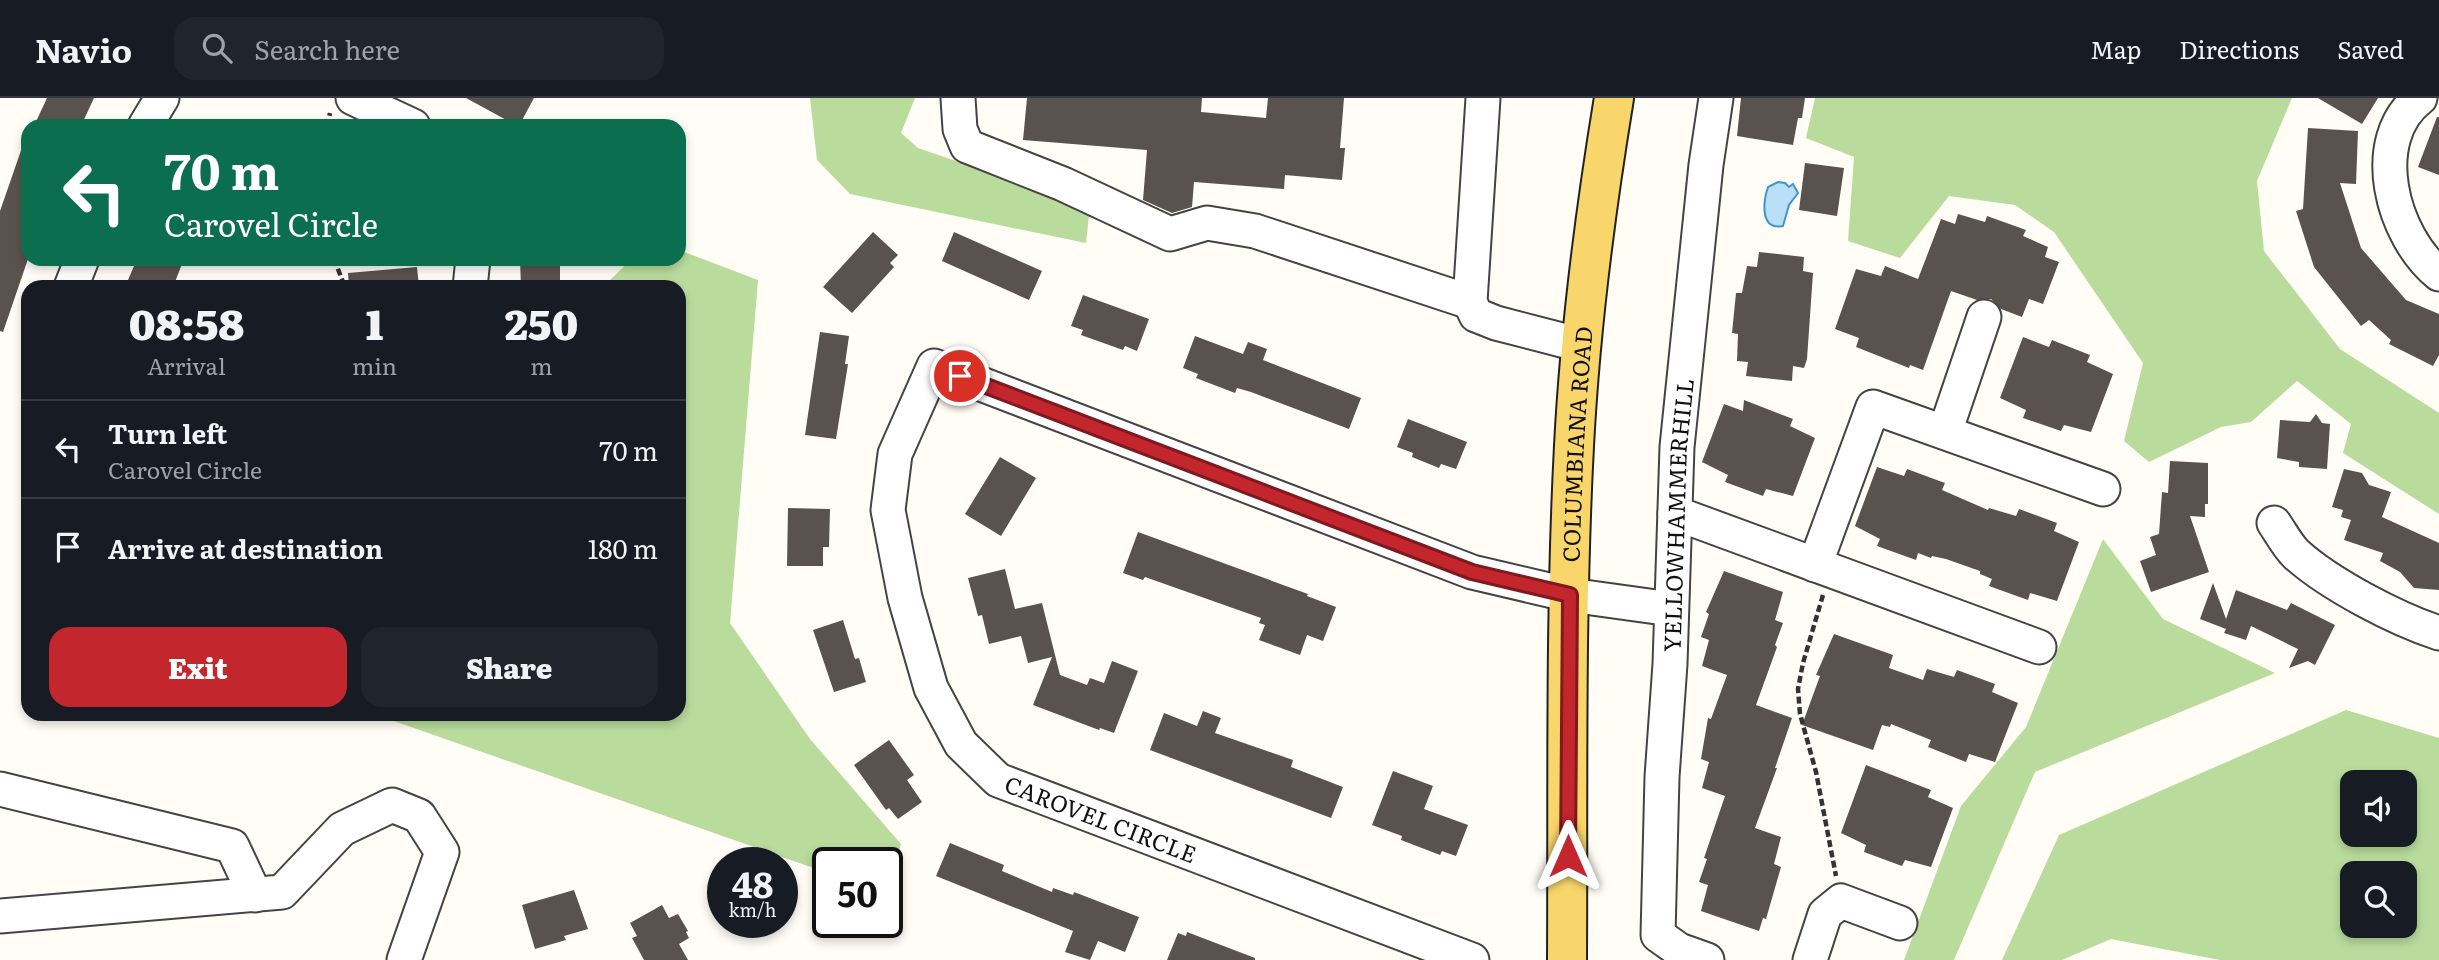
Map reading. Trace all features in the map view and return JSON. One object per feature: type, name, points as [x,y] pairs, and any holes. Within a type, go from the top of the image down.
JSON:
[{"type":"main road","name":"COLUMBIANA ROAD","points":[[1567,960],[1574,447],[1581,345],[1614,98]]},
{"type":"street","points":[[149,119],[162,98]]},
{"type":"street","points":[[353,98],[398,119]]},
{"type":"street","points":[[958,98],[960,129],[967,146],[1063,184],[1170,234],[1207,223],[1255,231],[1470,302]]},
{"type":"street","points":[[1483,98],[1470,302],[1476,315],[1486,319],[1581,345]]},
{"type":"street","name":"YELLOWHAMMERHILL","points":[[1707,960],[1679,950],[1658,935],[1662,777],[1677,447],[1706,165],[1716,98]]},
{"type":"street","points":[[2420,98],[2403,115],[2394,134],[2391,176],[2400,220],[2409,239],[2427,264],[2439,274]]},
{"type":"street","points":[[1945,432],[1984,317]]},
{"type":"street","name":"CAROVEL CIRCLE","points":[[1472,960],[998,780],[961,744],[931,688],[905,597],[888,510],[895,454],[934,366],[1472,572],[1570,595]]},
{"type":"street","points":[[1823,568],[1873,407],[2103,489]]},
{"type":"street","points":[[1675,513],[2039,647]]},
{"type":"street","points":[[2274,523],[2295,553],[2325,576],[2393,615],[2439,634]]},
{"type":"street","points":[[1570,595],[1671,609]]},
{"type":"street","points":[[0,789],[232,846],[255,895]]},
{"type":"street","points":[[0,916],[282,892],[342,829],[392,805],[419,816],[442,852],[404,960]]},
{"type":"street","points":[[1810,960],[1825,914],[1840,901],[1900,923]]},
{"type":"path","points":[[1823,568],[1798,689],[1800,714],[1816,772],[1840,901]]},
{"type":"green space","points":[[810,98],[915,98],[901,133],[918,148],[1090,207],[1086,243],[850,194],[817,160]]},
{"type":"green space","points":[[1815,98],[2292,98],[2257,181],[2264,251],[2340,349],[2439,413],[2439,514],[2343,453],[2351,424],[2297,381],[2251,422],[2221,427],[2149,462],[2124,441],[2143,363],[2054,232],[2015,205],[1949,196],[1900,258],[1848,241],[1854,157],[1806,138]]},
{"type":"green space","points":[[686,253],[758,280],[730,623],[810,739],[901,844],[900,847],[812,847],[812,867],[798,862],[798,847],[754,847],[394,721],[686,721],[686,280],[610,280],[625,266],[686,266]]},
{"type":"green space","points":[[2103,539],[2163,619],[2275,673],[2035,772],[1954,960],[1904,960],[1961,806],[2026,727]]},
{"type":"green space","points":[[2346,710],[2439,738],[2439,960],[2220,960],[2111,939],[2062,960],[2002,960],[2059,835]]},
{"type":"water","points":[[1778,182],[1789,187],[1793,184],[1798,193],[1789,205],[1783,226],[1770,224],[1764,207],[1768,187]]},
{"type":"building","points":[[47,98],[94,98],[84,119],[37,119]]},
{"type":"building","points":[[466,98],[534,98],[523,119],[504,119]]},
{"type":"building","points":[[1027,98],[1202,98],[1201,112],[1266,118],[1268,98],[1344,98],[1340,148],[1345,148],[1342,180],[1285,175],[1284,189],[1194,182],[1192,207],[1172,213],[1143,200],[1147,150],[1023,140]]},
{"type":"building","points":[[1741,98],[1805,98],[1793,145],[1737,136]]},
{"type":"building","points":[[2318,98],[2378,98],[2362,124]]},
{"type":"building","points":[[2439,117],[2439,175],[2418,167]]},
{"type":"building","points":[[2308,128],[2358,131],[2356,184],[2340,183],[2361,248],[2406,300],[2439,314],[2439,355],[2433,366],[2389,344],[2391,340],[2369,320],[2361,326],[2314,267],[2296,211],[2303,209]]},
{"type":"building","points":[[21,151],[21,266],[26,266],[3,332],[0,331],[0,211]]},
{"type":"building","points":[[1805,163],[1844,168],[1837,216],[1799,210]]},
{"type":"building","points":[[1958,214],[1985,222],[1987,216],[2026,230],[2023,236],[2048,247],[2045,257],[2059,262],[2043,304],[2029,299],[2022,317],[2001,309],[1991,299],[1977,300],[1951,291],[1923,370],[1910,365],[1909,368],[1856,347],[1859,338],[1835,329],[1856,269],[1881,276],[1885,266],[1918,279],[1941,219],[1955,224]]},
{"type":"building","points":[[873,232],[898,255],[890,263],[894,267],[852,313],[823,287]]},
{"type":"building","points":[[954,232],[1042,271],[1029,300],[942,261]]},
{"type":"building","points":[[1759,252],[1804,257],[1803,271],[1813,273],[1807,359],[1804,368],[1793,366],[1792,381],[1746,376],[1748,362],[1737,361],[1738,334],[1732,333],[1736,293],[1742,293],[1747,266],[1757,267]]},
{"type":"building","points":[[134,266],[181,266],[176,280],[128,280]]},
{"type":"building","points":[[520,266],[560,266],[560,280],[521,280]]},
{"type":"building","points":[[417,267],[418,280],[348,280],[348,273]]},
{"type":"building","points":[[1083,295],[1149,319],[1137,351],[1125,346],[1123,350],[1081,335],[1083,330],[1071,326]]},
{"type":"building","points":[[820,332],[849,336],[845,364],[848,364],[836,439],[805,435]]},
{"type":"building","points":[[1195,336],[1243,354],[1248,342],[1267,349],[1263,360],[1361,398],[1349,429],[1251,392],[1237,388],[1235,393],[1196,378],[1198,374],[1183,368]]},
{"type":"building","points":[[2023,337],[2049,347],[2052,340],[2090,355],[2087,362],[2113,374],[2091,432],[2064,425],[2061,431],[2023,418],[2026,410],[2000,398]]},
{"type":"building","points":[[1744,400],[1793,419],[1790,426],[1815,438],[1793,496],[1766,489],[1763,496],[1725,482],[1728,475],[1702,462],[1724,404],[1743,411]]},
{"type":"building","points":[[2316,414],[2322,423],[2330,424],[2327,469],[2299,467],[2299,462],[2277,458],[2280,420],[2310,422]]},
{"type":"building","points":[[1408,419],[1467,442],[1456,469],[1441,464],[1439,468],[1412,457],[1413,453],[1397,447]]},
{"type":"building","points":[[1000,457],[1036,478],[1001,536],[965,514]]},
{"type":"building","points":[[2170,461],[2208,463],[2208,504],[2205,504],[2205,517],[2190,516],[2209,572],[2151,592],[2140,561],[2156,555],[2150,537],[2159,534],[2162,492],[2168,493]]},
{"type":"building","points":[[1877,467],[1904,476],[1907,469],[1945,483],[1942,490],[1988,510],[1989,508],[2016,516],[2019,509],[2057,523],[2054,531],[2079,542],[2057,601],[2030,593],[2028,600],[1989,586],[1992,579],[1980,574],[1980,571],[1946,559],[1931,558],[1918,553],[1916,560],[1877,546],[1880,539],[1855,526]]},
{"type":"building","points":[[2344,469],[2362,473],[2369,485],[2391,492],[2382,517],[2439,543],[2439,590],[2414,588],[2400,572],[2380,561],[2383,553],[2344,540],[2351,520],[2341,517],[2343,510],[2332,507]]},
{"type":"building","points":[[788,508],[830,509],[829,547],[823,547],[823,566],[787,566]]},
{"type":"building","points":[[1138,532],[1308,594],[1307,596],[1336,607],[1323,641],[1307,635],[1300,655],[1259,640],[1265,625],[1259,623],[1261,618],[1145,577],[1143,580],[1123,573]]},
{"type":"building","points":[[1005,569],[1015,609],[1042,603],[1060,675],[1087,685],[1090,678],[1104,683],[1112,661],[1138,671],[1114,733],[1033,705],[1052,657],[1028,663],[1021,636],[989,644],[982,615],[978,616],[968,578]]},
{"type":"building","points":[[1724,571],[1783,592],[1775,620],[1783,623],[1756,705],[1792,718],[1755,828],[1781,837],[1774,864],[1781,867],[1766,919],[1763,918],[1759,931],[1701,911],[1708,885],[1699,882],[1707,859],[1704,858],[1725,796],[1702,788],[1709,762],[1701,759],[1708,718],[1711,719],[1727,675],[1702,666],[1709,640],[1701,637],[1709,614],[1706,612]]},
{"type":"building","points":[[2213,583],[2226,619],[2236,590],[2287,610],[2291,603],[2335,625],[2315,665],[2308,661],[2289,668],[2298,649],[2251,626],[2246,640],[2224,633],[2226,629],[2200,619]]},
{"type":"building","points":[[843,620],[855,659],[859,658],[866,682],[834,692],[813,630]]},
{"type":"building","points":[[1834,634],[1893,655],[1889,668],[1923,680],[1927,669],[1954,677],[1957,670],[1995,684],[1992,692],[2018,703],[1995,762],[1969,754],[1966,762],[1928,747],[1931,740],[1891,724],[1890,727],[1882,725],[1873,750],[1802,725],[1820,676],[1816,675]]},
{"type":"building","points":[[1203,711],[1221,718],[1215,733],[1293,760],[1291,767],[1343,787],[1331,818],[1150,750],[1164,713],[1197,726]]},
{"type":"building","points":[[889,740],[914,775],[907,780],[922,802],[898,819],[889,808],[886,810],[854,765]]},
{"type":"building","points":[[1866,765],[1931,790],[1928,797],[1953,808],[1931,867],[1905,860],[1902,866],[1864,852],[1866,845],[1841,833]]},
{"type":"building","points":[[1393,771],[1433,786],[1424,809],[1468,825],[1456,856],[1442,851],[1440,855],[1372,825]]},
{"type":"building","points":[[950,843],[1004,865],[1002,871],[1052,892],[1053,888],[1073,895],[1074,892],[1139,917],[1125,952],[1098,941],[1090,960],[1065,952],[1073,931],[936,876]]},
{"type":"building","points":[[574,890],[588,929],[564,936],[566,940],[535,949],[522,905]]},
{"type":"building","points":[[662,905],[669,918],[678,914],[688,931],[686,932],[689,938],[679,944],[688,960],[644,960],[632,938],[637,936],[630,923]]},
{"type":"building","points":[[1187,932],[1255,960],[1167,960],[1178,933],[1186,936]]},
{"type":"route","points":[[960,376],[1472,572],[1570,595],[1568,856]]}]
